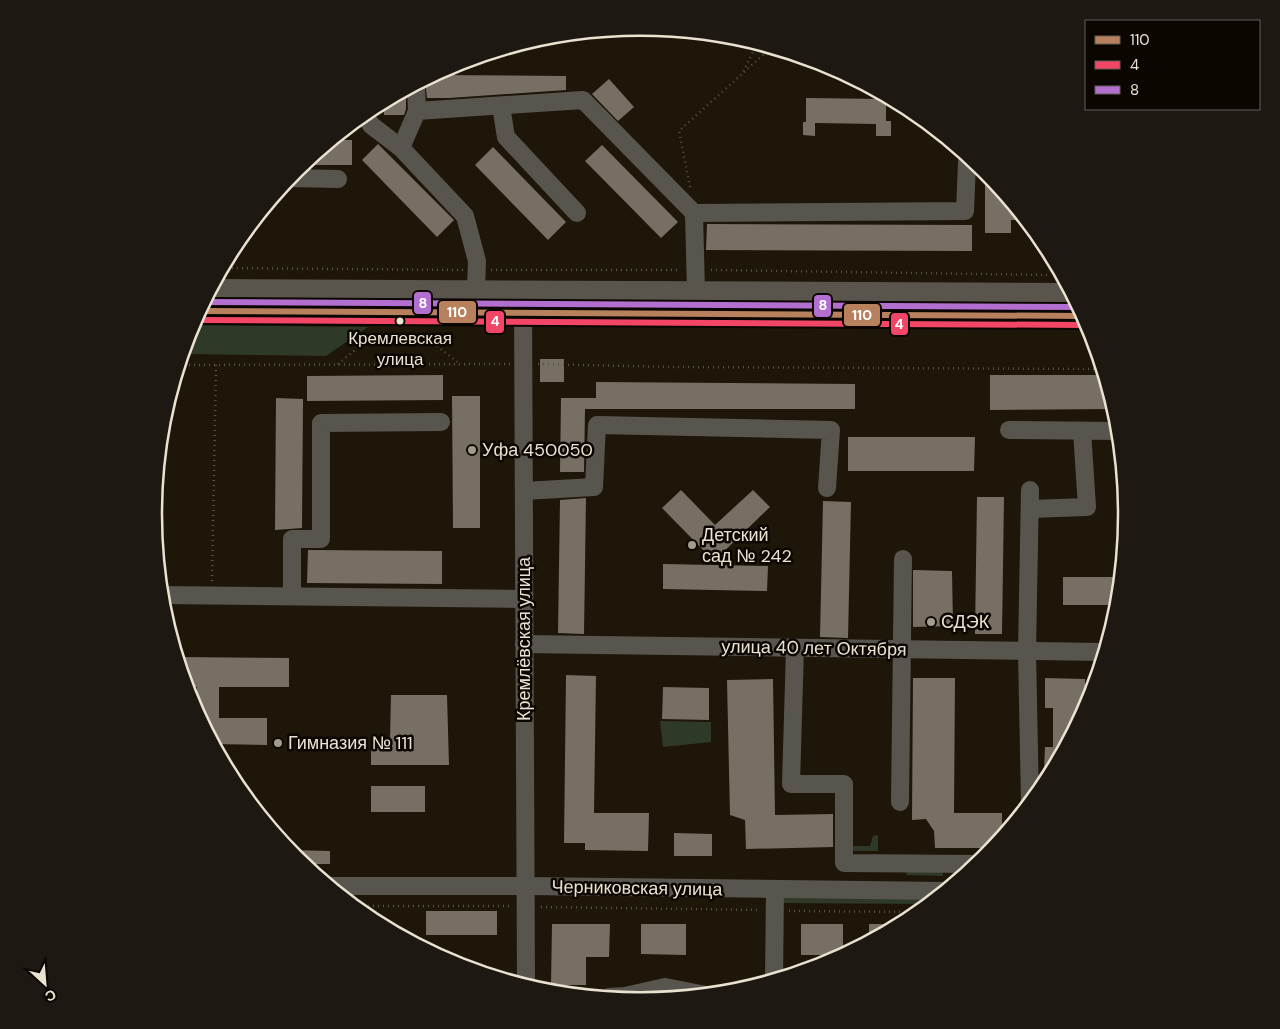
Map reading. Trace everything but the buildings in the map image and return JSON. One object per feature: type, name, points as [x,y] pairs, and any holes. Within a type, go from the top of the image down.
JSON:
[{"type":"main road","points":[[218,290],[476,280],[523,302],[696,281],[1064,294]]},
{"type":"main road","points":[[207,311],[523,302],[1075,316]]},
{"type":"street","points":[[401,148],[417,111],[416,92]]},
{"type":"street","points":[[417,111],[583,100],[694,214],[696,281]]},
{"type":"street","points":[[501,106],[506,137],[577,213]]},
{"type":"street","points":[[368,121],[401,148],[465,216],[477,261],[476,280]]},
{"type":"street","points":[[694,214],[965,211],[967,166]]},
{"type":"street","points":[[300,178],[338,179]]},
{"type":"street","name":"Кремлёвская улица","points":[[523,302],[526,979]]},
{"type":"street","points":[[292,596],[292,539],[322,539],[321,423],[441,422]]},
{"type":"street","points":[[524,490],[594,487],[597,424],[831,430],[827,488]]},
{"type":"street","points":[[1009,430],[1111,431]]},
{"type":"street","points":[[1030,510],[1087,507],[1082,431]]},
{"type":"street","points":[[1030,490],[1028,651],[1030,791]]},
{"type":"street","points":[[900,802],[904,559]]},
{"type":"street","points":[[169,595],[524,599]]},
{"type":"street","name":"улица 40 лет Октября","points":[[524,644],[1098,652]]},
{"type":"street","points":[[795,648],[792,784],[844,784],[844,863],[966,864]]},
{"type":"street","name":"Черниковская улица","points":[[339,886],[525,886],[935,891]]},
{"type":"street","points":[[774,973],[775,890]]},
{"type":"street","points":[[639,993],[665,987],[684,991]]},
{"type":"path","points":[[742,74],[754,50]]},
{"type":"path","points":[[694,214],[680,131],[765,53]]},
{"type":"path","points":[[230,268],[476,280],[696,281],[1052,275]]},
{"type":"path","points":[[337,364],[369,339],[428,339],[461,364]]},
{"type":"path","points":[[186,365],[524,363],[1095,369]]},
{"type":"path","points":[[212,596],[216,365]]},
{"type":"path","points":[[366,906],[525,906],[906,912]]},
{"type":"green space","points":[[201,325],[368,327],[326,356],[190,354]]},
{"type":"green space","points":[[660,721],[711,722],[711,742],[663,747]]},
{"type":"green space","points":[[878,835],[878,851],[850,851],[850,846],[870,846],[873,836]]},
{"type":"green space","points":[[907,871],[943,871],[943,876],[906,875]]},
{"type":"green space","points":[[784,894],[928,896],[917,904],[784,903]]},
{"type":"transit line","name":"8","points":[[212,302],[1071,307]]},
{"type":"transit line","name":"110","points":[[207,311],[1075,316]]},
{"type":"transit line","name":"4","points":[[203,320],[1079,325]]},
{"type":"place","name":"Кремлевская улица","points":[[400,321]]},
{"type":"place","name":"Уфа 450050","points":[[472,450]]},
{"type":"place","name":"Детский сад № 242","points":[[692,545]]},
{"type":"place","name":"СДЭК","points":[[931,622]]},
{"type":"place","name":"Гимназия № 111","points":[[278,743]]}]
